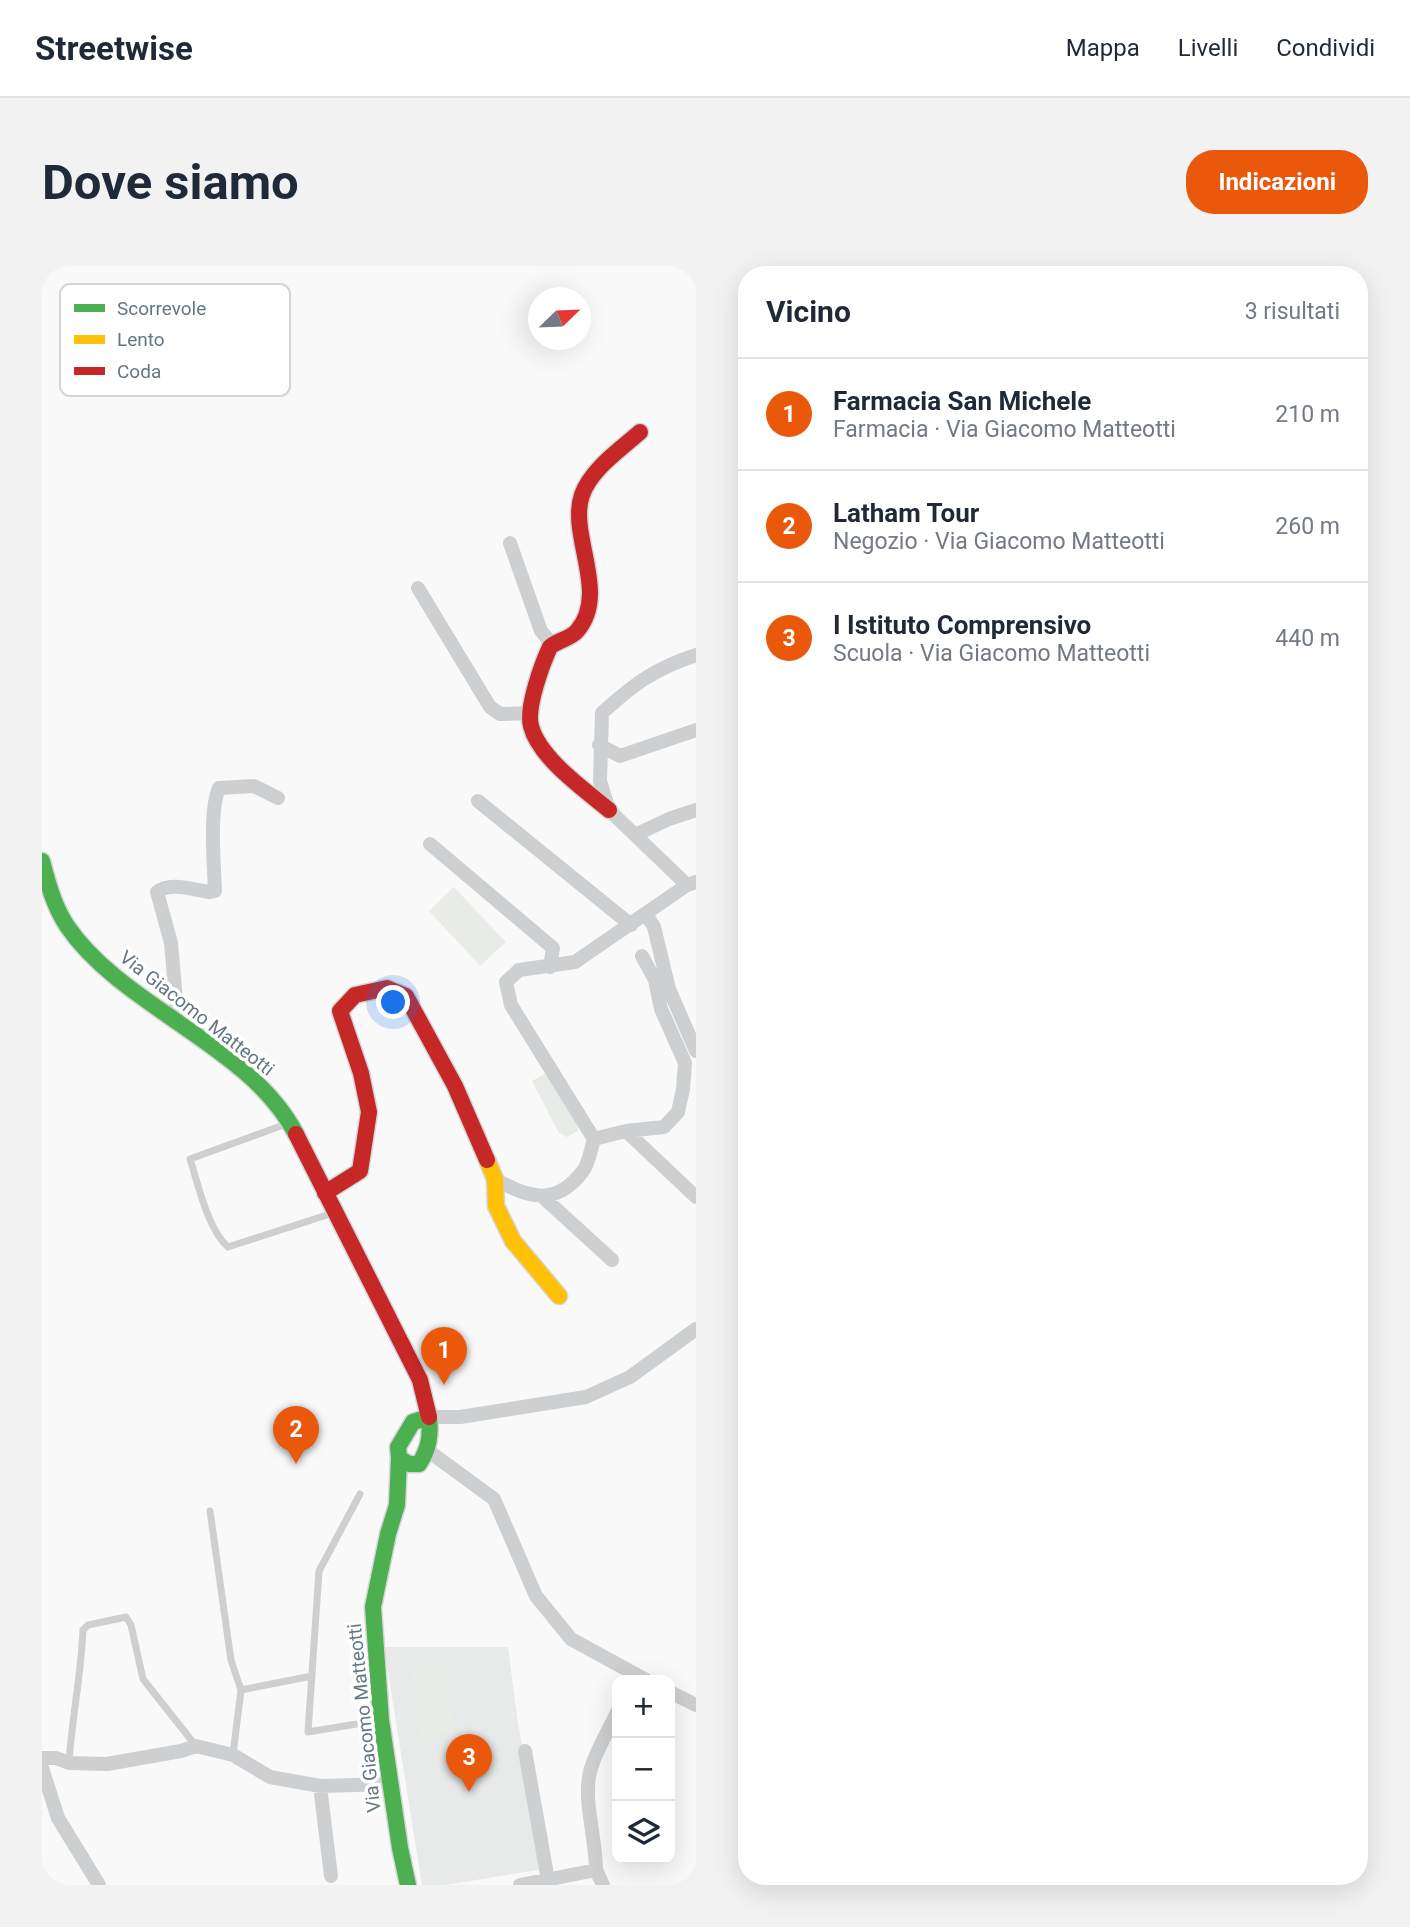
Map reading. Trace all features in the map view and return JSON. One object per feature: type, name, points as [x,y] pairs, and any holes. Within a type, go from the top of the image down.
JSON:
[{"type":"street","points":[[544,1198],[568,1185],[585,1169],[594,1139],[511,1005],[506,982],[519,970],[575,962],[692,883],[559,766],[541,747],[530,723],[543,662],[552,645],[577,632],[588,608],[589,571],[579,508],[583,492],[604,466],[640,432]]},
{"type":"street","points":[[510,543],[541,631],[552,645]]},
{"type":"street","points":[[418,588],[490,707],[500,714],[532,713]]},
{"type":"street","points":[[609,810],[600,782],[602,713],[632,685],[666,665],[696,655]]},
{"type":"street","points":[[599,745],[620,756],[696,730]]},
{"type":"street","points":[[178,1023],[171,943],[157,892],[163,887],[215,891],[214,830],[219,788],[254,786],[278,798]]},
{"type":"street","points":[[478,801],[631,925]]},
{"type":"street","points":[[635,835],[696,810]]},
{"type":"street","points":[[430,844],[552,948],[550,967]]},
{"type":"street","name":"Via Giacomo Matteotti","points":[[42,861],[50,891],[67,925],[97,961],[235,1066],[278,1106],[290,1122],[420,1380],[424,1424],[423,1457],[411,1484],[397,1505]]},
{"type":"street","points":[[646,914],[654,928],[669,989],[693,1037]]},
{"type":"street","points":[[594,1139],[664,1127],[678,1112],[685,1063],[660,1009],[655,980],[642,956]]},
{"type":"street","points":[[326,1193],[360,1171],[369,1112],[361,1073],[340,1011],[355,995],[387,988],[406,996],[455,1086],[495,1179],[496,1206],[513,1241],[559,1296]]},
{"type":"street","points":[[626,1132],[696,1197]]},
{"type":"street","points":[[495,1179],[518,1192],[544,1198],[612,1260]]},
{"type":"street","points":[[424,1424],[586,1397],[629,1377],[696,1329]]},
{"type":"street","name":"Via Giacomo Matteotti","points":[[408,1885],[390,1784],[373,1607],[388,1534],[397,1505],[398,1447],[424,1424]]},
{"type":"street","points":[[399,1458],[409,1464],[423,1457],[494,1499],[536,1596],[571,1639],[632,1675]]},
{"type":"street","points":[[675,1694],[696,1705]]},
{"type":"street","points":[[603,1885],[596,1870],[596,1846],[587,1796],[590,1771],[612,1723]]},
{"type":"street","points":[[42,1758],[56,1758],[69,1763],[107,1763],[196,1746],[233,1755],[270,1777],[320,1786],[390,1784]]},
{"type":"street","points":[[525,1751],[548,1880]]},
{"type":"street","points":[[42,1768],[58,1818],[99,1885]]},
{"type":"street","points":[[320,1786],[331,1875]]},
{"type":"street","points":[[520,1885],[596,1870]]},
{"type":"lane","points":[[290,1122],[190,1158],[207,1209],[222,1241],[228,1247],[335,1212]]},
{"type":"lane","points":[[360,1494],[319,1571],[308,1732],[382,1720]]},
{"type":"lane","points":[[210,1511],[231,1660],[241,1690],[233,1755]]},
{"type":"lane","points":[[69,1763],[71,1729],[82,1665],[83,1630],[88,1625],[126,1617],[131,1625],[143,1679],[196,1746]]},
{"type":"lane","points":[[241,1690],[312,1676]]},
{"type":"shaded area","points":[[454,887],[506,942],[480,966],[429,911]]},
{"type":"shaded area","points":[[550,1071],[577,1123],[578,1131],[567,1137],[559,1133],[532,1081]]},
{"type":"shaded area","points":[[384,1647],[508,1647],[543,1869],[445,1885],[422,1885]]},
{"type":"shaded area","points":[[445,1661],[455,1733],[420,1737],[410,1665]]},
{"type":"traffic: fast","points":[[42,861],[62,918],[91,955],[120,981],[249,1075],[275,1103],[296,1134]]},
{"type":"traffic: fast","points":[[429,1417],[425,1453],[419,1464],[409,1464],[399,1458],[398,1447],[413,1422],[429,1417]]},
{"type":"traffic: fast","points":[[399,1458],[397,1505],[388,1534],[373,1607],[381,1720],[408,1885]]},
{"type":"traffic: slow","points":[[487,1160],[495,1179],[496,1206],[513,1241],[559,1296]]},
{"type":"traffic: jam","points":[[609,810],[564,772],[543,750],[530,718],[539,675],[550,647],[577,631],[586,616],[590,599],[580,528],[582,495],[599,468],[640,432]]},
{"type":"traffic: jam","points":[[325,1193],[360,1171],[369,1112],[361,1073],[340,1011],[355,995],[387,988],[406,996],[455,1086],[487,1160]]},
{"type":"traffic: jam","points":[[296,1134],[420,1380],[429,1417]]},
{"type":"place","name":"Farmacia San Michele","points":[[444,1385]]},
{"type":"place","name":"Latham Tour","points":[[296,1464]]},
{"type":"place","name":"I Istituto Comprensivo","points":[[469,1792]]}]
